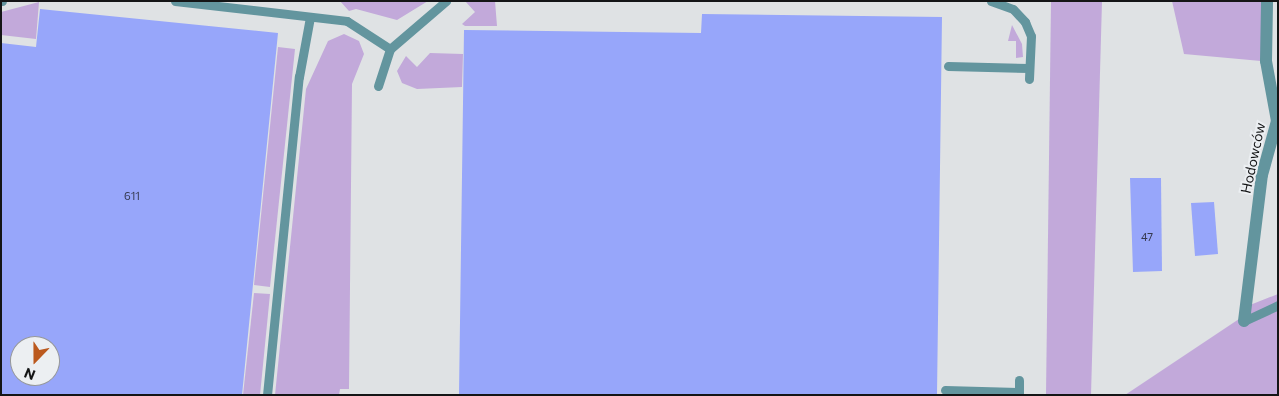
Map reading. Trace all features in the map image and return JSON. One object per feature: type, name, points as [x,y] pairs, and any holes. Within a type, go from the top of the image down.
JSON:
[{"type":"street","name":"Hodowców","points":[[1244,321],[1262,175],[1277,121],[1266,61],[1267,1]]},
{"type":"lane","points":[[176,1],[347,22],[390,49]]},
{"type":"lane","points":[[378,86],[390,49],[446,1]]},
{"type":"lane","points":[[991,1],[1014,9],[1025,22],[1030,36],[1029,79]]},
{"type":"lane","points":[[267,395],[299,78],[310,17]]},
{"type":"lane","points":[[948,66],[1029,68]]},
{"type":"lane","points":[[1244,321],[1278,305]]},
{"type":"lane","points":[[945,390],[1019,393],[1019,380]]},
{"type":"shaded area","points":[[340,1],[428,1],[397,20],[356,9],[349,11]]},
{"type":"shaded area","points":[[465,1],[495,1],[497,26],[465,26],[462,24],[475,12]]},
{"type":"shaded area","points":[[1051,1],[1102,1],[1091,395],[1046,395]]},
{"type":"shaded area","points":[[1172,1],[1262,1],[1261,61],[1184,54]]},
{"type":"shaded area","points":[[39,2],[36,39],[1,35],[1,12]]},
{"type":"shaded area","points":[[1012,25],[1022,44],[1023,57],[1016,58],[1016,41],[1008,41]]},
{"type":"shaded area","points":[[344,34],[359,41],[364,54],[352,84],[349,389],[340,389],[339,395],[275,395],[306,89],[328,41]]},
{"type":"shaded area","points":[[278,47],[295,49],[270,287],[254,285]]},
{"type":"shaded area","points":[[430,53],[463,54],[462,87],[417,89],[402,83],[397,71],[406,56],[417,67]]},
{"type":"shaded area","points":[[254,293],[270,294],[260,395],[243,395]]},
{"type":"shaded area","points":[[1278,294],[1278,395],[1125,395],[1239,319],[1250,305]]},
{"type":"building","points":[[40,9],[278,33],[242,395],[1,395],[1,43],[36,47]]},
{"type":"building","points":[[702,14],[942,17],[937,395],[459,395],[464,30],[701,33]]},
{"type":"building","points":[[1130,178],[1161,178],[1162,271],[1133,272]]},
{"type":"building","points":[[1214,202],[1218,254],[1195,256],[1191,203]]}]
